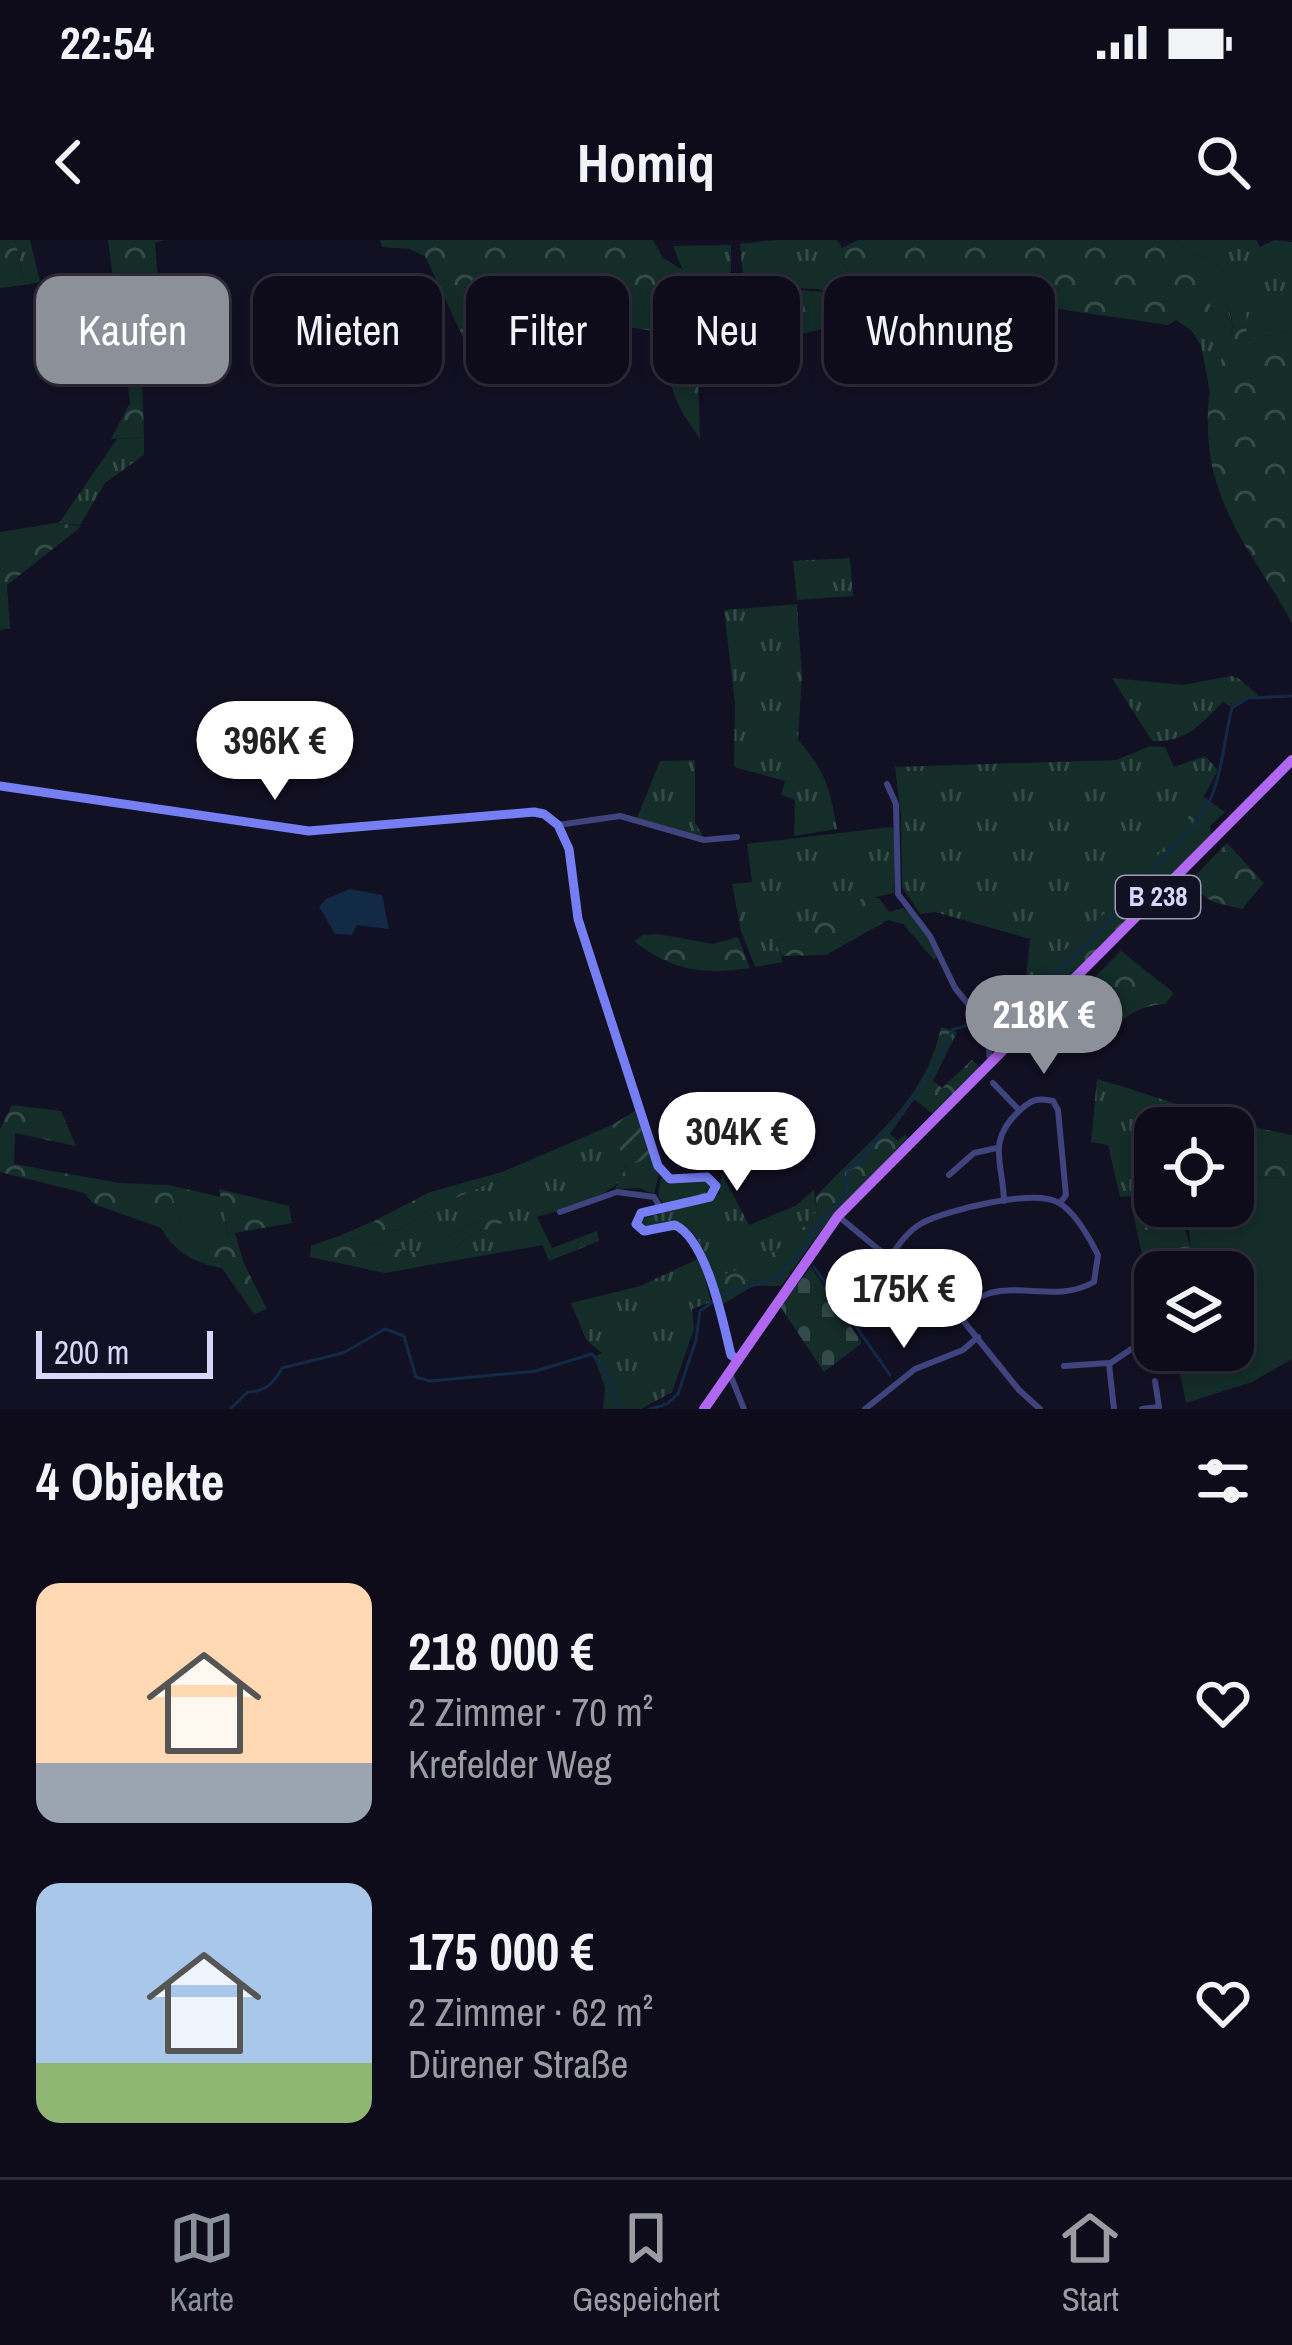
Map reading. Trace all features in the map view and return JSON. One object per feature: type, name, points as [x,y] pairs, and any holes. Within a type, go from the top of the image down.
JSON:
[{"type":"main road","name":"B 238","points":[[704,1409],[838,1216],[1292,760]]},
{"type":"street","points":[[887,784],[898,823],[898,894],[930,936],[955,988],[986,1026],[990,1064]]},
{"type":"street","points":[[0,786],[309,831],[534,812],[558,824],[574,873],[578,919],[658,1166],[670,1179],[707,1177],[716,1186],[710,1197],[639,1215],[637,1226],[644,1231],[675,1226],[686,1231],[697,1248],[731,1355],[737,1360]]},
{"type":"street","points":[[558,824],[620,815],[704,840],[737,836]]},
{"type":"street","points":[[993,1083],[1020,1111]]},
{"type":"street","points":[[1004,1202],[1000,1132],[1036,1098],[1057,1106],[1066,1195],[1060,1203]]},
{"type":"street","points":[[945,1162],[951,1173],[974,1153],[998,1148]]},
{"type":"street","points":[[560,1212],[623,1192],[654,1197],[661,1209]]},
{"type":"street","points":[[890,1257],[907,1234],[946,1213],[1041,1198],[1060,1203],[1094,1247],[1094,1282],[1046,1294],[994,1292],[957,1313]]},
{"type":"street","points":[[838,1216],[890,1257],[926,1277],[1040,1409]]},
{"type":"street","points":[[896,1321],[886,1309],[926,1277]]},
{"type":"street","points":[[865,1409],[915,1369],[963,1350],[978,1337]]},
{"type":"street","points":[[1064,1366],[1109,1364],[1133,1348]]},
{"type":"street","points":[[1109,1364],[1114,1409]]},
{"type":"street","points":[[728,1373],[736,1382],[744,1409]]},
{"type":"street","points":[[1142,1409],[1159,1407],[1155,1381]]},
{"type":"green space","points":[[0,240],[15,240],[25,285],[0,288]]},
{"type":"green space","points":[[15,240],[30,240],[39,276],[36,283],[25,285]]},
{"type":"green space","points":[[108,240],[165,240],[155,243],[158,276],[113,276]]},
{"type":"green space","points":[[380,240],[653,240],[663,258],[693,276],[653,276],[653,331],[629,327],[629,276],[466,276],[466,344],[442,292],[442,276],[434,276],[425,256],[382,247]]},
{"type":"green space","points":[[824,240],[852,276],[824,276],[824,290],[800,288],[800,276],[743,276],[740,244]]},
{"type":"green space","points":[[824,240],[837,240],[842,248],[858,240],[1173,240],[1223,270],[1246,301],[1247,340],[1292,331],[1292,624],[1227,511],[1212,466],[1209,399],[1232,329],[1232,318],[1216,289],[1205,296],[1213,309],[1191,330],[1176,320],[1168,325],[1055,308],[1055,276],[852,276]]},
{"type":"green space","points":[[1173,240],[1256,240],[1260,247],[1274,240],[1292,242],[1292,331],[1247,340],[1245,300],[1223,270]]},
{"type":"green space","points":[[731,245],[729,276],[692,276],[683,271],[673,246]]},
{"type":"green space","points":[[1216,288],[1232,327],[1228,351],[1210,392],[1201,345],[1191,330],[1213,309],[1204,296]]},
{"type":"green space","points":[[800,290],[824,292],[822,329],[800,334]]},
{"type":"green space","points":[[127,384],[142,384],[144,437],[111,439],[130,403]]},
{"type":"green space","points":[[671,384],[698,384],[700,439],[683,412]]},
{"type":"green space","points":[[144,437],[144,455],[105,483],[80,525],[59,523],[117,439]]},
{"type":"green space","points":[[56,523],[82,526],[7,585],[10,628],[0,630],[0,532]]},
{"type":"green space","points":[[850,558],[853,596],[797,600],[793,561]]},
{"type":"green space","points":[[797,604],[802,676],[798,740],[825,781],[837,829],[794,836],[795,800],[781,795],[785,781],[734,767],[735,704],[724,610]]},
{"type":"green space","points":[[1231,676],[1259,696],[1231,707],[1223,702],[1192,730],[1164,741],[1152,741],[1112,678],[1183,685]]},
{"type":"green space","points":[[1150,746],[1165,747],[1174,767],[1205,756],[1218,770],[1201,802],[1157,860],[1025,986],[1030,939],[935,912],[920,914],[902,887],[895,767],[1116,760]]},
{"type":"green space","points":[[695,760],[695,822],[703,837],[637,818],[660,761]]},
{"type":"green space","points":[[1204,797],[1225,812],[1210,826],[1212,836],[1011,1035],[999,1010],[1130,890]]},
{"type":"green space","points":[[895,830],[894,893],[847,907],[776,942],[783,962],[755,967],[741,931],[732,884],[752,882],[747,844]]},
{"type":"green space","points":[[1227,843],[1264,883],[1242,909],[1213,902],[1187,884]]},
{"type":"green space","points":[[863,898],[879,898],[889,912],[903,908],[922,924],[937,957],[934,960],[903,924],[888,920],[826,955],[782,956],[775,943]]},
{"type":"green space","points":[[658,934],[713,944],[738,937],[750,968],[717,971],[675,965],[634,941]]},
{"type":"green space","points":[[1121,951],[1174,993],[1165,1004],[1127,1017],[1098,1047],[1075,1033],[1058,1014]]},
{"type":"green space","points":[[941,1027],[957,1032],[933,1081],[942,1088],[972,1060],[980,1068],[933,1114],[914,1099],[890,1134],[898,1141],[905,1134],[908,1138],[822,1229],[781,1286],[753,1286],[720,1306],[713,1278],[771,1254],[806,1224],[817,1211],[816,1197],[908,1100],[922,1079]]},
{"type":"green space","points":[[1097,1079],[1186,1107],[1134,1107],[1134,1196],[1120,1197],[1108,1145],[1091,1142]]},
{"type":"green space","points":[[12,1105],[61,1111],[76,1146],[15,1133],[14,1164],[119,1183],[168,1185],[187,1238],[228,1236],[219,1189],[289,1206],[292,1223],[235,1233],[244,1264],[267,1309],[254,1314],[222,1268],[187,1256],[161,1228],[94,1204],[84,1193],[0,1172],[0,1129]]},
{"type":"green space","points":[[635,1111],[651,1157],[626,1167],[612,1125]]},
{"type":"green space","points":[[612,1125],[625,1172],[611,1188],[585,1201],[533,1218],[543,1245],[424,1266],[450,1253],[466,1238],[508,1220],[481,1219],[418,1253],[339,1236],[374,1221],[379,1231],[401,1229],[431,1209],[503,1177],[502,1172]]},
{"type":"green space","points":[[1254,1127],[1292,1135],[1292,1168],[1254,1163]]},
{"type":"green space","points":[[651,1157],[659,1174],[654,1194],[639,1188],[615,1189],[626,1167]]},
{"type":"green space","points":[[1254,1162],[1292,1168],[1292,1180],[1254,1177]]},
{"type":"green space","points":[[502,1172],[503,1177],[431,1209],[401,1229],[379,1231],[374,1221],[430,1192]]},
{"type":"green space","points":[[722,1174],[749,1225],[795,1206],[814,1190],[817,1211],[771,1254],[713,1278],[691,1232],[674,1225],[642,1227],[640,1219],[708,1201],[719,1194]]},
{"type":"green space","points":[[661,1177],[674,1183],[707,1181],[712,1189],[705,1195],[664,1204],[658,1196]]},
{"type":"green space","points":[[1254,1177],[1292,1180],[1292,1359],[1252,1382],[1186,1403],[1179,1371],[1254,1371],[1254,1251],[1195,1251],[1202,1238],[1200,1227],[1254,1227]]},
{"type":"green space","points":[[168,1185],[221,1197],[228,1237],[187,1238]]},
{"type":"green space","points":[[508,1211],[509,1220],[466,1238],[450,1253],[424,1266],[385,1273],[310,1257],[311,1246],[339,1236],[418,1253],[481,1219]]},
{"type":"green space","points":[[537,1217],[552,1248],[597,1231],[599,1241],[549,1261],[532,1218]]},
{"type":"green space","points":[[1136,1227],[1184,1227],[1191,1248],[1188,1227],[1200,1227],[1204,1251],[1141,1251]]},
{"type":"green space","points":[[700,1258],[711,1302],[692,1309],[694,1329],[672,1392],[641,1409],[603,1409],[605,1387],[594,1357],[602,1353],[587,1341],[571,1303],[640,1286]]},
{"type":"green space","points":[[811,1267],[862,1343],[824,1372],[780,1306]]},
{"type":"water","points":[[350,889],[382,895],[389,929],[357,925],[352,935],[335,934],[319,907]]},
{"type":"waterway","points":[[650,1409],[667,1404],[678,1394],[700,1311],[724,1294],[777,1278],[847,1193],[848,1169],[909,1104],[952,1030],[996,1017],[1046,982],[1111,919],[1193,825],[1215,787],[1232,708],[1248,698],[1292,696]]},
{"type":"waterway","points":[[814,1267],[890,1375]]},
{"type":"waterway","points":[[230,1409],[248,1392],[268,1386],[282,1368],[343,1353],[385,1329],[404,1336],[416,1377],[430,1381],[536,1371],[592,1354],[605,1368],[620,1409]]}]
